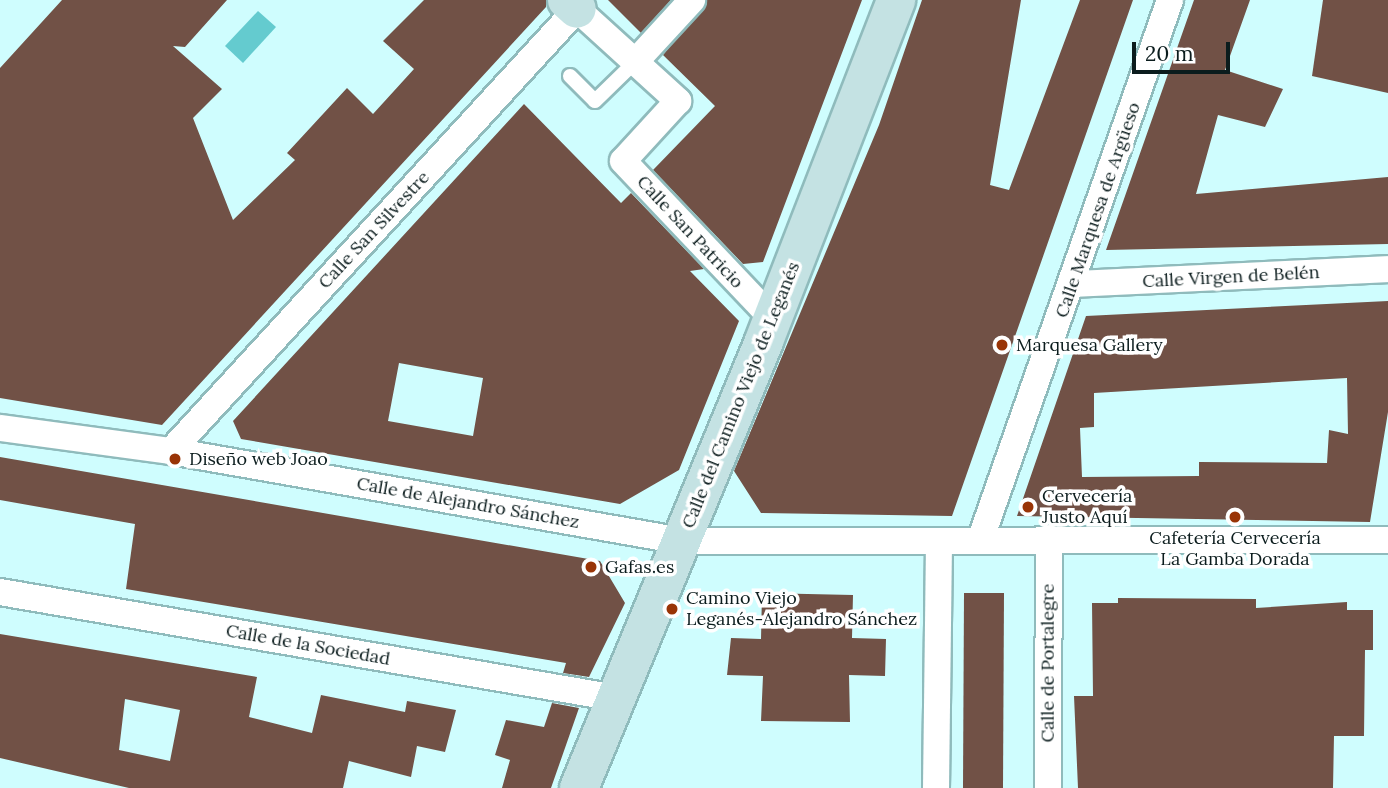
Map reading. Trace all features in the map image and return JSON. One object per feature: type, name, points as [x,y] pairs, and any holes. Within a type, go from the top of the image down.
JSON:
[{"type":"street","points":[[636,61],[692,0]]},
{"type":"street","name":"Calle del Camino Viejo de Leganés","points":[[579,788],[772,318],[896,0]]},
{"type":"street","name":"Calle Marquesa de Argüeso","points":[[981,538],[1074,284],[1170,0]]},
{"type":"street","name":"Calle San Patricio","points":[[572,5],[678,101],[623,161],[772,318]]},
{"type":"street","name":"Calle San Silvestre","points":[[171,451],[572,5]]},
{"type":"street","name":"Calle Virgen de Belén","points":[[1074,284],[1388,269]]},
{"type":"street","name":"Calle de Alejandro Sánchez","points":[[0,428],[171,451],[682,541],[939,542],[981,538],[1388,540]]},
{"type":"street","name":"Calle de Portalegre","points":[[1048,788],[1049,538]]},
{"type":"street","points":[[936,788],[939,542]]},
{"type":"street","name":"Calle de la Sociedad","points":[[0,592],[616,698]]},
{"type":"lane","points":[[570,76],[595,102],[636,61]]},
{"type":"water","points":[[258,11],[276,27],[243,63],[225,46]]},
{"type":"building","points":[[62,0],[227,0],[185,47],[173,46],[222,89],[193,118],[233,220],[295,160],[287,153],[347,88],[373,114],[414,69],[383,41],[424,0],[546,0],[546,7],[162,425],[0,398],[0,68]]},
{"type":"building","points":[[608,0],[671,0],[641,33]]},
{"type":"building","points":[[707,0],[862,0],[763,262],[743,264],[653,170],[715,106],[663,55]]},
{"type":"building","points":[[922,0],[1021,0],[990,185],[1009,190],[1080,0],[1133,0],[952,516],[761,513],[734,471],[879,125]]},
{"type":"building","points":[[1194,0],[1250,0],[1225,70],[1283,89],[1265,127],[1218,115],[1196,194],[1388,177],[1388,244],[1106,250]]},
{"type":"building","points":[[1323,0],[1388,0],[1388,93],[1312,76]]},
{"type":"building","points":[[524,104],[621,203],[631,193],[704,269],[690,271],[739,321],[679,470],[620,504],[241,439],[233,421]],"holes":[[[399,363],[483,378],[473,436],[388,421]]]},
{"type":"building","points":[[1388,301],[1388,412],[1370,522],[1017,516],[1086,316]],"holes":[[[1347,378],[1348,434],[1329,430],[1327,463],[1199,462],[1199,476],[1082,477],[1080,428],[1094,427],[1094,393]]]},
{"type":"building","points":[[0,457],[600,561],[625,603],[589,677],[563,673],[566,663],[126,589],[135,524],[0,500]]},
{"type":"building","points":[[762,593],[853,595],[852,638],[886,639],[885,676],[849,675],[850,722],[761,721],[763,676],[727,675],[731,638],[761,639]]},
{"type":"building","points":[[964,593],[1004,593],[1003,788],[963,788]]},
{"type":"building","points":[[1118,598],[1256,599],[1256,608],[1347,602],[1347,610],[1373,610],[1373,650],[1365,650],[1364,736],[1334,736],[1333,788],[1078,788],[1074,696],[1093,696],[1092,603],[1118,603]]},
{"type":"building","points":[[0,634],[257,677],[249,717],[312,733],[321,695],[405,712],[407,701],[456,710],[445,752],[417,746],[411,777],[349,761],[343,788],[129,788],[0,758]],"holes":[[[125,699],[180,710],[170,761],[119,750]]]},
{"type":"building","points":[[552,703],[579,708],[551,788],[502,788],[510,760],[495,755],[506,720],[544,727]]},
{"type":"place","name":"Marquesa Gallery","points":[[1002,345]]},
{"type":"place","name":"Diseño web Joao","points":[[175,459]]},
{"type":"place","name":"Cervecería Justo Aquí","points":[[1028,507]]},
{"type":"place","name":"Cafetería Cervecería La Gamba Dorada","points":[[1235,517]]},
{"type":"place","name":"Gafas.es","points":[[591,567]]},
{"type":"place","name":"Camino Viejo Leganés-Alejandro Sánchez","points":[[672,609]]}]
